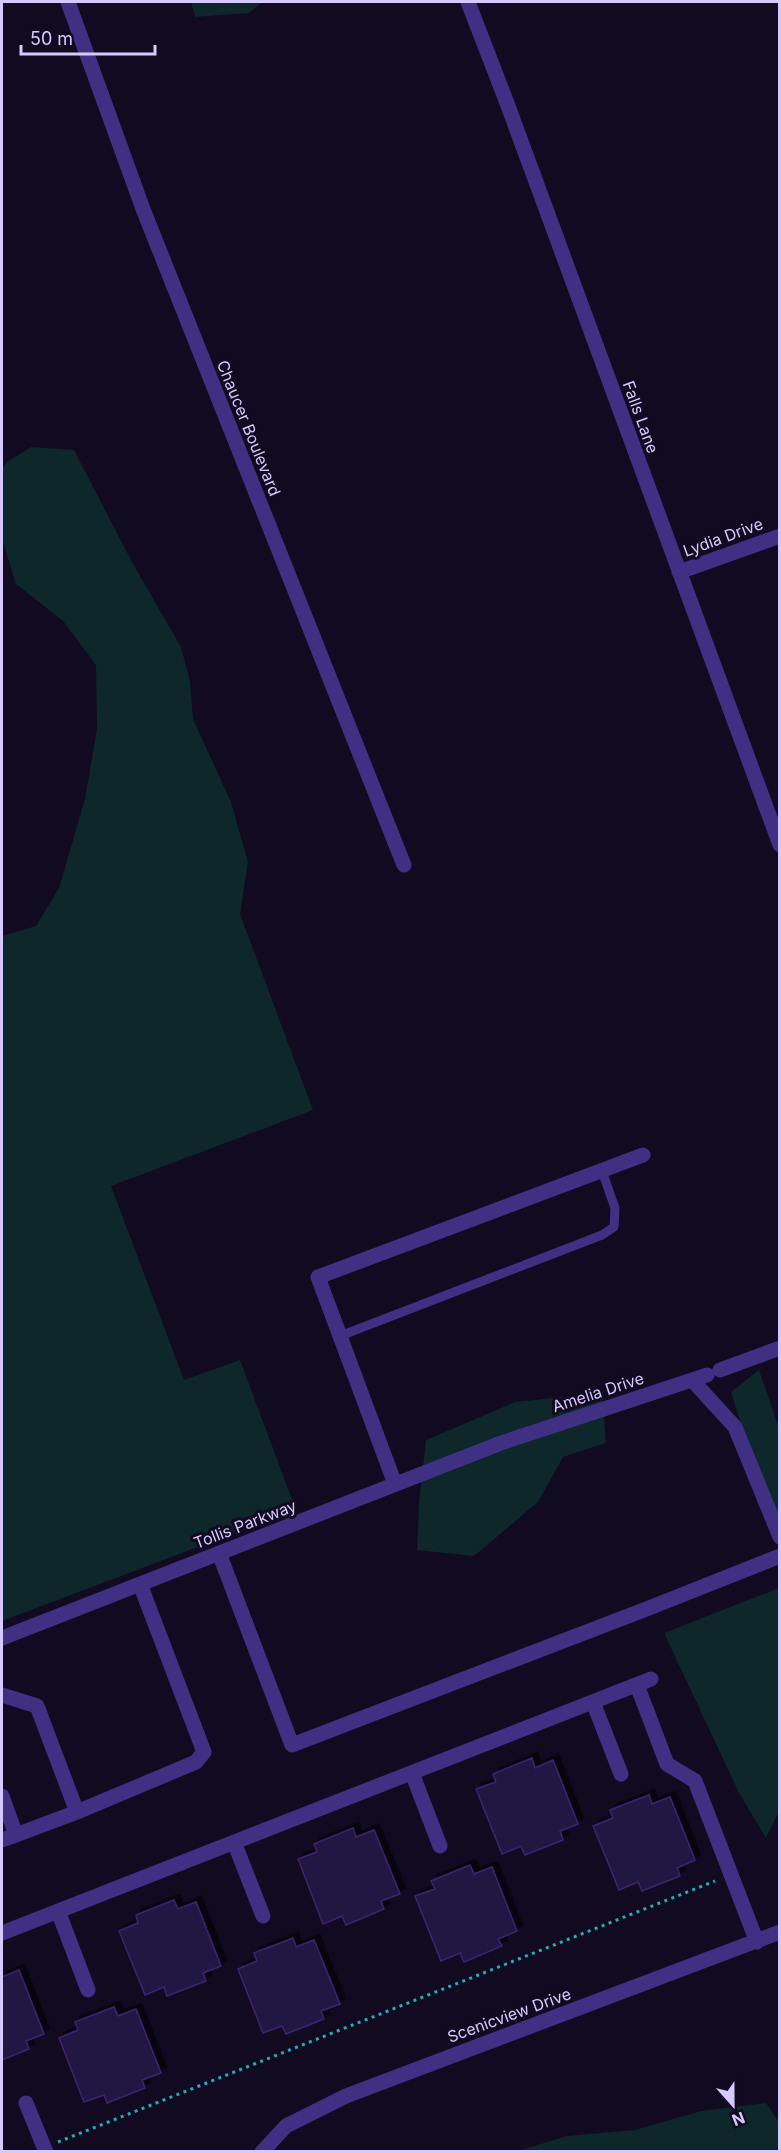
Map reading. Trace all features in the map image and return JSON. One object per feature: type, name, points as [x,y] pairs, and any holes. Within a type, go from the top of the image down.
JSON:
[{"type":"street","name":"Chaucer Boulevard","points":[[68,2],[143,209],[404,865]]},
{"type":"street","name":"Falls Lane","points":[[468,2],[780,845]]},
{"type":"street","name":"Lydia Drive","points":[[679,572],[780,536]]},
{"type":"street","points":[[395,1484],[318,1277],[643,1155]]},
{"type":"street","name":"Amelia Drive","points":[[501,1443],[714,1373],[780,1348]]},
{"type":"street","points":[[692,1380],[735,1427],[780,1537]]},
{"type":"street","name":"Tollis Parkway","points":[[2,1638],[501,1443]]},
{"type":"street","points":[[219,1553],[292,1745],[780,1556]]},
{"type":"street","points":[[2,1796],[9,1837],[77,1812],[196,1762],[204,1752],[140,1584]]},
{"type":"street","points":[[2,1933],[644,1682],[667,1764],[695,1780],[757,1942]]},
{"type":"street","points":[[2,1695],[37,1706],[77,1812]]},
{"type":"street","points":[[592,1702],[621,1774]]},
{"type":"street","points":[[412,1773],[440,1846]]},
{"type":"street","points":[[234,1842],[263,1916]]},
{"type":"street","points":[[58,1911],[88,1990]]},
{"type":"street","name":"Scenicview Drive","points":[[262,2151],[286,2126],[346,2096],[780,1932]]},
{"type":"street","points":[[26,2103],[45,2149]]},
{"type":"lane","points":[[340,1336],[602,1235],[614,1227],[615,1208],[602,1171]]},
{"type":"path","points":[[45,2149],[731,1875]]},
{"type":"green space","points":[[191,2],[262,2],[249,13],[195,17]]},
{"type":"green space","points":[[31,447],[74,450],[132,562],[181,647],[190,681],[193,719],[231,802],[248,862],[240,914],[313,1110],[111,1186],[184,1380],[240,1360],[296,1510],[2,1621],[2,936],[36,926],[59,888],[85,799],[97,729],[96,665],[63,621],[16,584],[2,540],[2,469],[7,462]]},
{"type":"green space","points":[[759,1370],[779,1428],[779,1543],[731,1392]]},
{"type":"green space","points":[[602,1393],[606,1443],[563,1457],[538,1502],[474,1556],[417,1550],[419,1502],[426,1440],[515,1402]]},
{"type":"green space","points":[[779,1588],[780,1809],[766,1838],[739,1793],[664,1633]]},
{"type":"green space","points":[[766,2103],[779,2122],[779,2146],[776,2151],[518,2151],[567,2136],[635,2130],[701,2111]]},
{"type":"building","points":[[532,1758],[535,1768],[553,1760],[578,1824],[560,1831],[563,1840],[525,1855],[521,1846],[502,1854],[476,1789],[496,1782],[493,1774]]},
{"type":"building","points":[[649,1795],[652,1804],[670,1797],[695,1860],[677,1868],[680,1876],[642,1891],[638,1882],[619,1890],[593,1826],[613,1818],[610,1810]]},
{"type":"building","points":[[353,1828],[356,1837],[374,1830],[400,1894],[381,1901],[384,1909],[346,1925],[342,1916],[323,1924],[298,1859],[317,1852],[314,1844]]},
{"type":"building","points":[[470,1865],[474,1874],[492,1867],[517,1931],[498,1939],[502,1946],[464,1962],[460,1953],[441,1961],[415,1896],[435,1889],[431,1881]]},
{"type":"building","points":[[174,1900],[178,1909],[196,1902],[221,1966],[203,1973],[206,1981],[167,1996],[164,1987],[145,1995],[119,1931],[138,1923],[136,1915]]},
{"type":"building","points":[[293,1938],[296,1947],[314,1940],[340,2004],[321,2011],[324,2019],[286,2034],[282,2026],[263,2033],[238,1969],[257,1961],[254,1953]]},
{"type":"building","points":[[19,1970],[44,2034],[26,2041],[29,2049],[2,2060],[2,1977]]},
{"type":"building","points":[[114,2007],[118,2016],[136,2009],[161,2073],[142,2080],[145,2088],[107,2103],[104,2095],[84,2102],[59,2038],[78,2030],[75,2022]]}]
